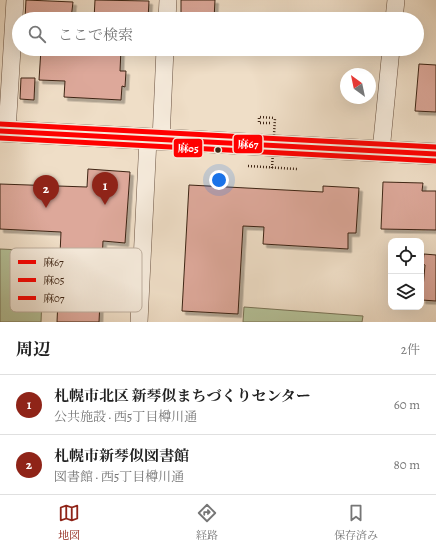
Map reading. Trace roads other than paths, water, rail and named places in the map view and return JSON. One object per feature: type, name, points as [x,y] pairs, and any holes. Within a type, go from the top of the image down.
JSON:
[{"type":"main road","points":[[3,131],[436,154]]},
{"type":"street","points":[[14,12],[15,0]]},
{"type":"street","points":[[167,12],[168,0]]},
{"type":"street","points":[[395,12],[396,0]]},
{"type":"street","points":[[3,131],[12,33]]},
{"type":"street","points":[[142,285],[154,139],[164,56]]},
{"type":"street","points":[[381,151],[390,56]]},
{"type":"street","points":[[139,322],[140,312]]},
{"type":"place","name":"札幌市北区 新琴似まちづくりセンター","points":[[105,205]]},
{"type":"place","name":"札幌市新琴似図書館","points":[[46,208]]}]
